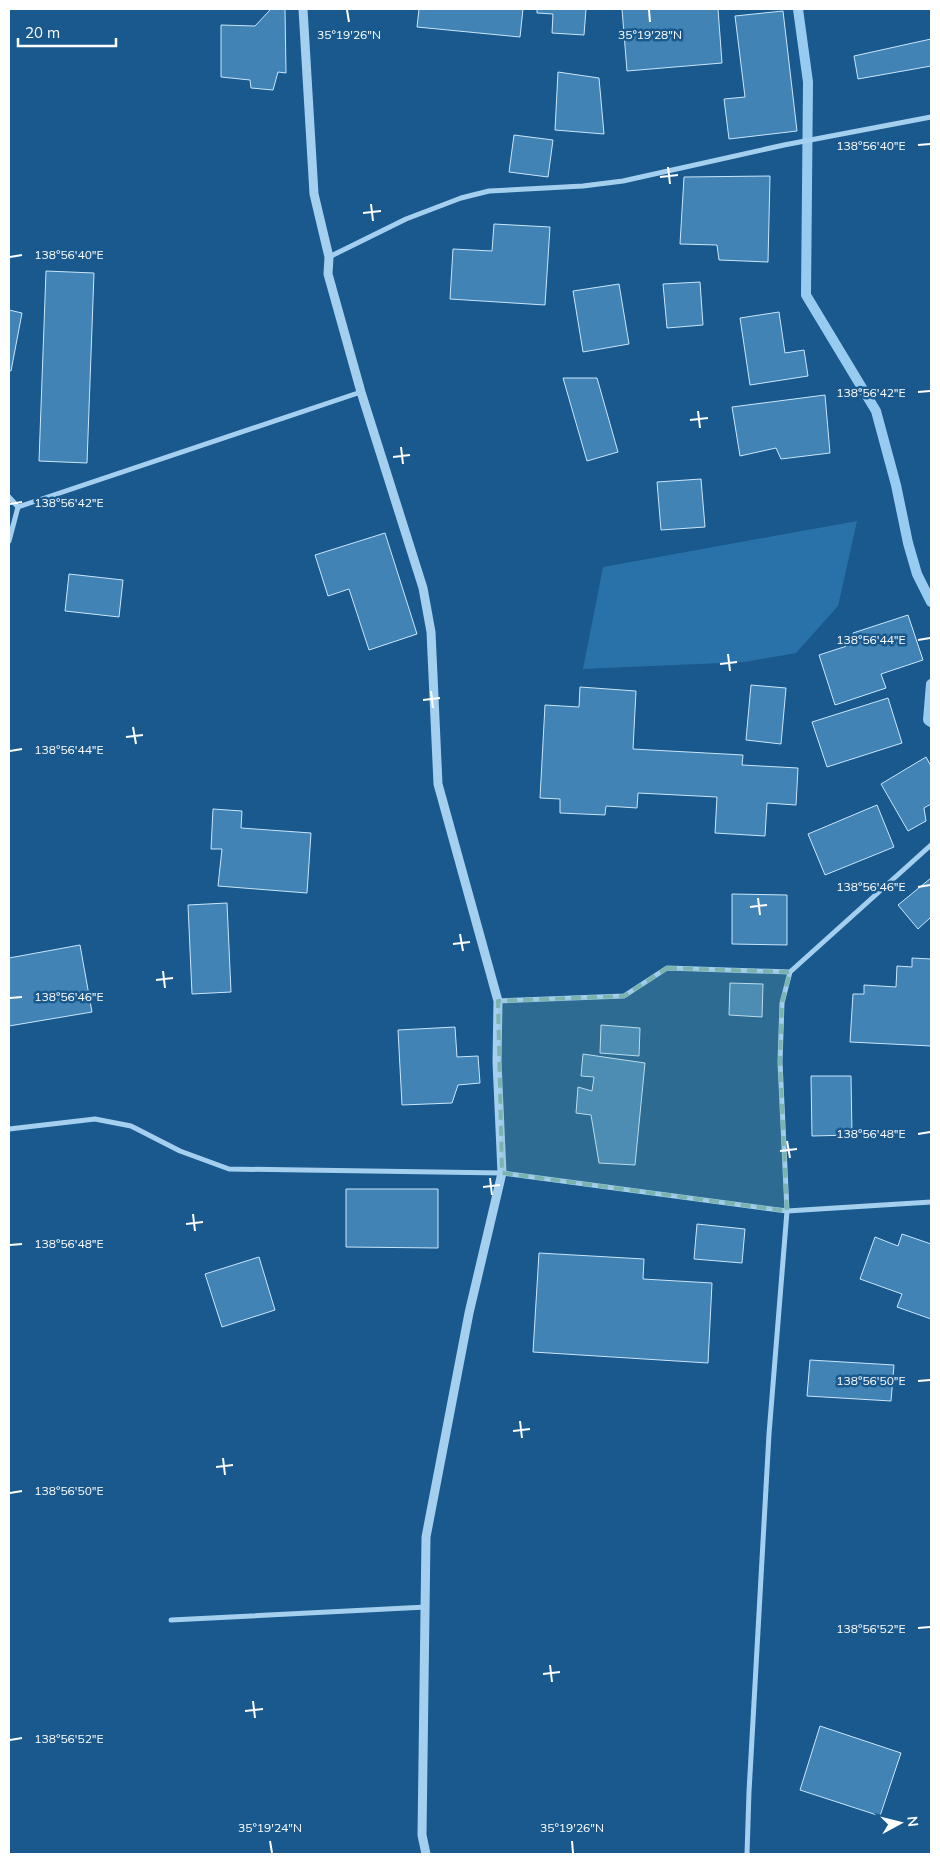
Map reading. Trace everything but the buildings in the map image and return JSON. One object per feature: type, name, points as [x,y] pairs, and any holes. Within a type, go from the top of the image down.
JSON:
[{"type":"street","points":[[303,9],[314,194],[329,257],[328,274],[361,392],[423,588],[430,632],[438,784],[498,1001],[497,1062],[502,1173],[469,1313],[426,1536],[422,1835],[426,1854]]},
{"type":"street","points":[[329,257],[406,219],[461,198],[489,191],[583,186],[623,181],[784,145],[931,116]]},
{"type":"street","points":[[18,507],[361,392]]},
{"type":"street","points":[[9,497],[18,507]]},
{"type":"street","points":[[9,541],[18,507]]},
{"type":"street","points":[[748,1854],[749,1792],[769,1434],[787,1211],[780,1062],[782,1003],[790,972],[931,845]]},
{"type":"street","points":[[498,1001],[624,996],[667,968],[790,972]]},
{"type":"street","points":[[9,1129],[95,1120],[131,1126],[180,1151],[229,1169],[502,1173],[787,1211],[931,1202]]},
{"type":"street","points":[[171,1620],[426,1607]]},
{"type":"highlighted area","points":[[667,968],[790,972],[782,1003],[780,1062],[787,1211],[502,1173],[498,1001],[624,996]]},
{"type":"shaded area","points":[[857,521],[838,606],[796,653],[744,662],[583,669],[603,567]]},
{"type":"waterway","points":[[798,9],[808,82],[806,295],[876,411],[896,485],[908,543],[917,574],[931,602]]},
{"type":"waterway","points":[[931,684],[928,720],[931,722]]}]
